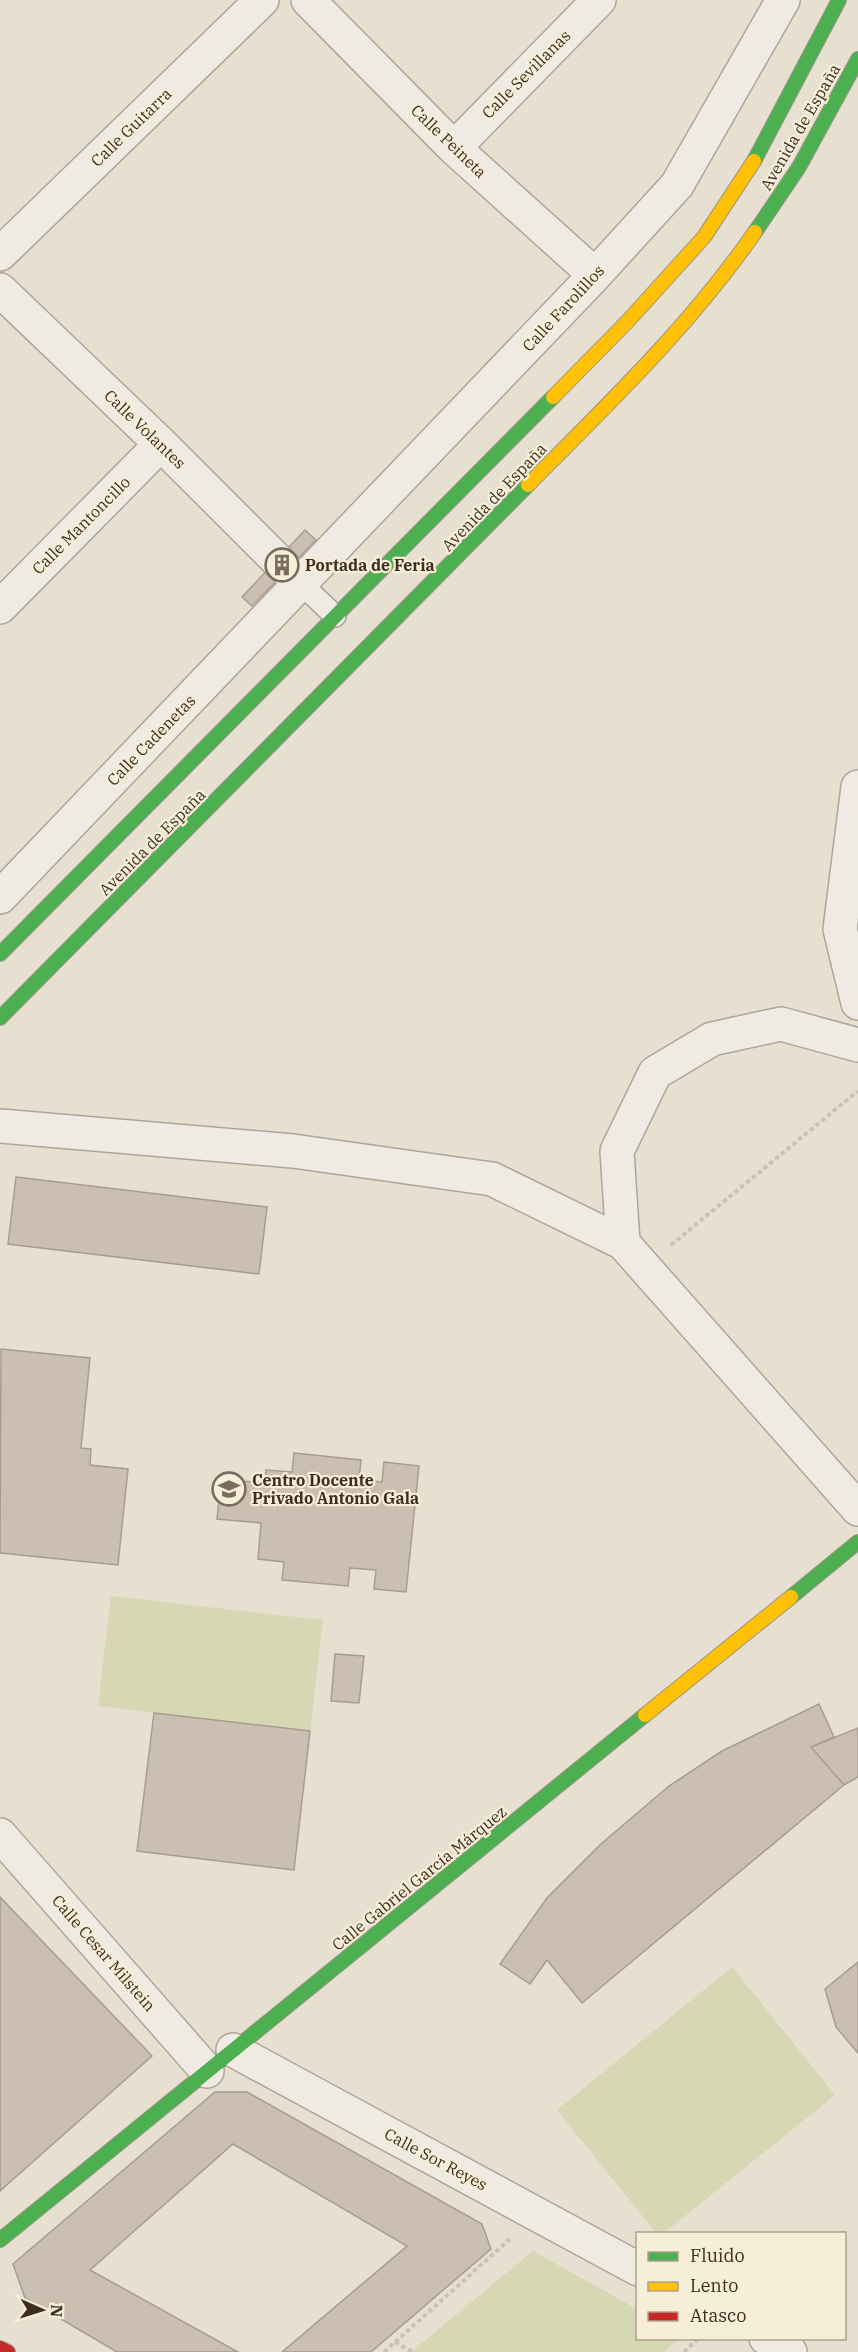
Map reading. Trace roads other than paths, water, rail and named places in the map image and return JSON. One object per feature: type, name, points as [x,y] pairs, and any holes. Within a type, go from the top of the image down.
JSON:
[{"type":"main road","name":"Avenida de España","points":[[0,954],[627,322],[704,237],[761,150],[839,0]]},
{"type":"main road","name":"Avenida de España","points":[[0,1018],[659,352],[732,265],[800,167],[858,59]]},
{"type":"main road","name":"Calle Gabriel García Márquez","points":[[0,2240],[207,2071],[854,1553]]},
{"type":"main road","points":[[0,2348],[8,2352]]},
{"type":"street","name":"Calle Guitarra","points":[[0,254],[262,0]]},
{"type":"street","name":"Calle Peineta","points":[[308,0],[454,148],[595,275]]},
{"type":"street","name":"Calle Sevillanas","points":[[454,148],[599,0]]},
{"type":"street","name":"Calle Farolillos","points":[[294,577],[595,275],[677,185],[783,0]]},
{"type":"street","name":"Calle Volantes","points":[[0,290],[161,444],[294,577]]},
{"type":"street","name":"Calle Mantoncillo","points":[[0,607],[161,444]]},
{"type":"street","name":"Calle Cadenetas","points":[[0,897],[294,577]]},
{"type":"street","points":[[858,788],[840,929],[858,1003]]},
{"type":"street","points":[[623,1243],[616,1151],[655,1073],[712,1039],[781,1024],[858,1045]]},
{"type":"street","points":[[0,1126],[293,1151],[492,1179],[623,1243],[858,1509]]},
{"type":"street","name":"Calle Cesar Milstein","points":[[0,1835],[207,2071]]},
{"type":"street","name":"Calle Sor Reyes","points":[[234,2050],[636,2268]]},
{"type":"street","points":[[769,2340],[790,2352]]},
{"type":"lane","points":[[294,577],[335,616]]},
{"type":"place","name":"Portada de Feria","points":[[282,565]]},
{"type":"place","name":"Centro Docente Privado Antonio Gala","points":[[229,1489]]}]
